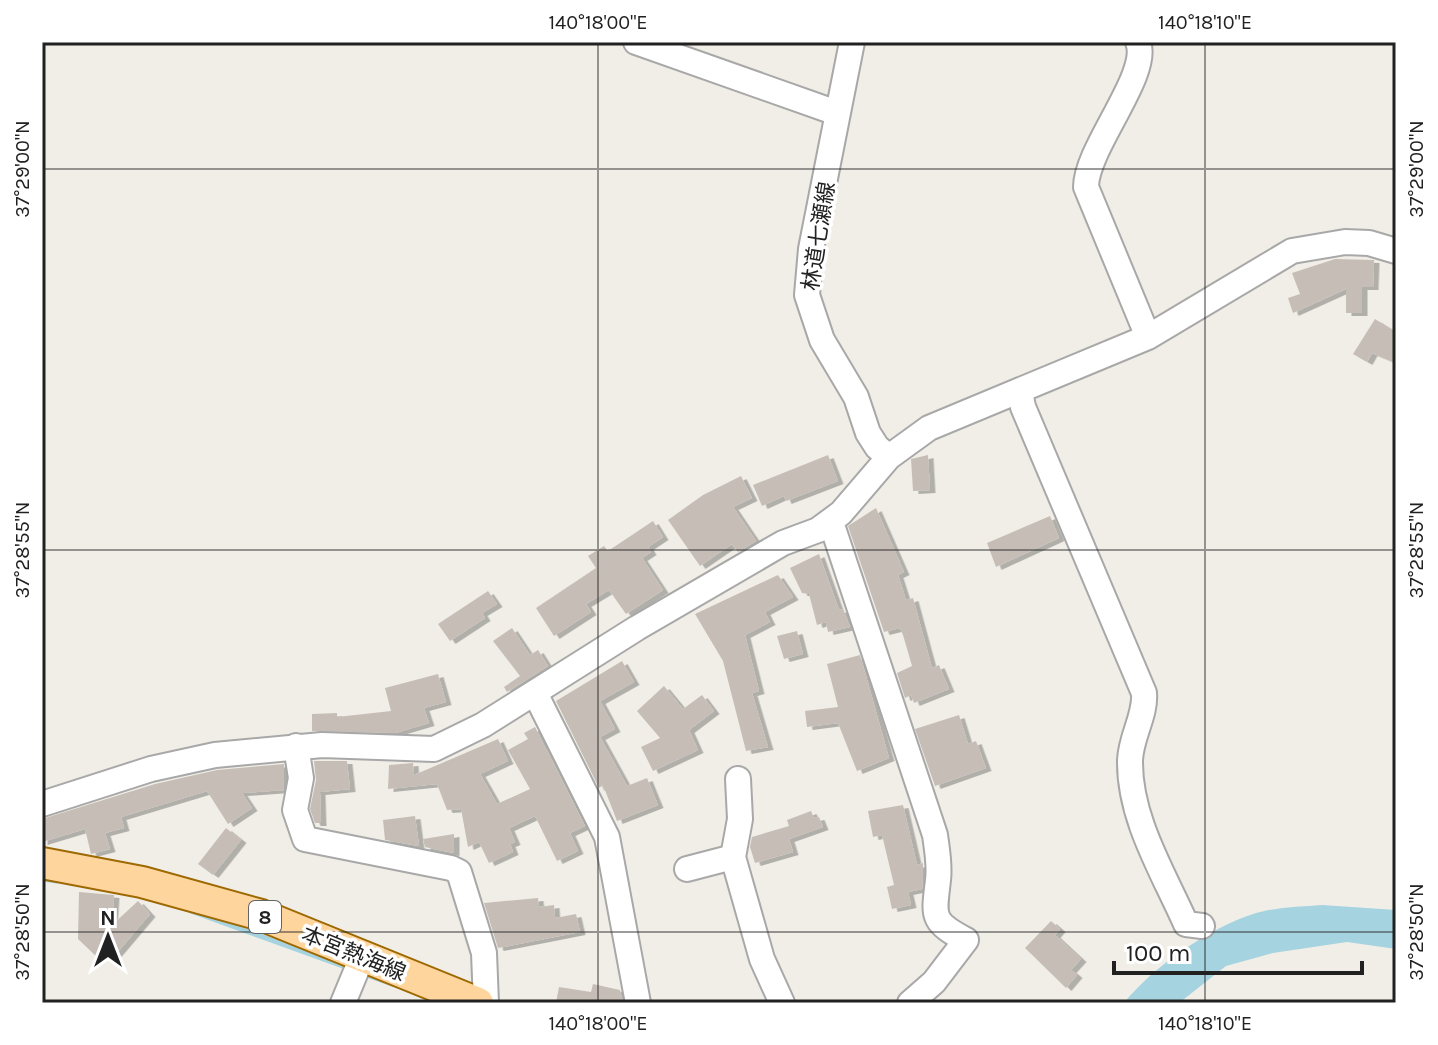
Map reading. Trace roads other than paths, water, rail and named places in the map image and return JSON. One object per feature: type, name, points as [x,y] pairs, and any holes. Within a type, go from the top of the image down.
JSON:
[{"type":"main road","name":"本宮熱海線","points":[[42,863],[197,896],[261,915],[478,1003]]},
{"type":"street","points":[[636,42],[837,113]]},
{"type":"street","name":"林道七瀬線","points":[[852,42],[809,262],[808,307],[831,358],[856,397],[873,442],[889,457]]},
{"type":"street","points":[[1138,42],[1140,53],[1135,71],[1087,172],[1086,187],[1148,337]]},
{"type":"street","points":[[42,804],[151,769],[215,755],[296,746],[434,749],[464,736],[670,608],[783,543],[831,522],[889,457],[929,428],[1148,337],[1292,251],[1345,242],[1369,243],[1396,251]]},
{"type":"street","points":[[1020,391],[1023,407],[1144,693],[1145,704],[1131,741],[1130,760],[1139,819],[1186,924],[1202,926]]},
{"type":"street","points":[[831,522],[935,835],[938,876],[932,908],[936,919],[966,940],[934,982],[910,1003]]},
{"type":"street","points":[[535,693],[607,837],[638,1003]]},
{"type":"street","points":[[296,746],[301,778],[295,810],[305,839],[459,872],[484,953],[486,1003]]},
{"type":"street","points":[[738,779],[740,819],[733,857],[762,959],[782,1003]]},
{"type":"street","points":[[687,869],[733,857]]},
{"type":"street","points":[[343,1003],[362,957]]},
{"type":"water","points":[[1322,905],[1396,910],[1396,949],[1347,942],[1273,953],[1226,966],[1179,1003],[1124,1003],[1166,963],[1218,929],[1261,912]]},
{"type":"waterway","points":[[42,879],[57,881]]},
{"type":"waterway","points":[[191,911],[351,969]]},
{"type":"waterway","points":[[364,974],[392,984]]}]
